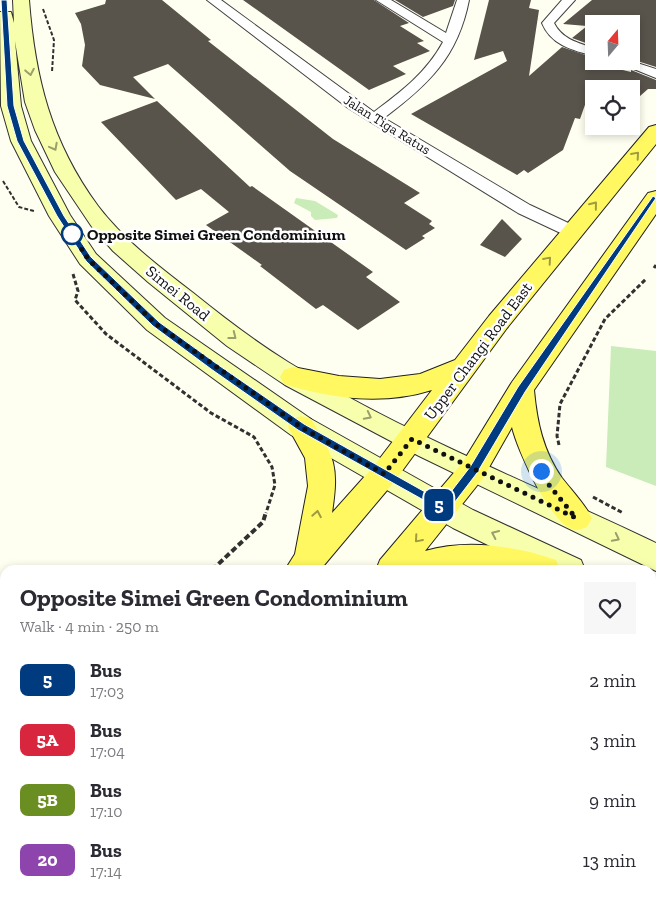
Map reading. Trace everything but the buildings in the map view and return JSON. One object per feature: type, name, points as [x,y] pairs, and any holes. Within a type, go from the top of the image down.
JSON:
[{"type":"main road","points":[[4,0],[11,106],[21,141],[60,216],[88,259],[156,324],[301,427],[445,508],[560,565]]},
{"type":"main road","name":"Simei Road","points":[[31,3],[24,42],[35,102],[48,135],[91,210],[111,235],[167,285],[243,344],[294,377],[474,470],[584,507],[656,558]]},
{"type":"main road","name":"Upper Changi Road East","points":[[305,565],[384,474],[504,315],[656,131]]},
{"type":"main road","points":[[395,565],[445,508],[474,470],[521,389],[656,198]]},
{"type":"main road","points":[[294,377],[341,387],[389,391],[443,378],[464,367]]},
{"type":"main road","points":[[521,389],[524,424],[533,456],[549,485],[584,507]]},
{"type":"main road","points":[[301,427],[319,457],[322,486],[304,565]]},
{"type":"main road","points":[[419,565],[472,558],[524,565]]},
{"type":"street","name":"Jalan Tiga Ratus","points":[[213,0],[374,118],[524,209],[573,232]]},
{"type":"street","points":[[382,0],[450,41]]},
{"type":"street","points":[[374,118],[425,79],[450,41],[461,12],[463,0]]},
{"type":"street","points":[[570,0],[548,23],[552,34],[563,42],[585,49]]},
{"type":"street","points":[[640,68],[656,74]]},
{"type":"path","points":[[31,3],[53,30],[56,48],[52,73],[53,80]]},
{"type":"path","points":[[3,180],[19,207],[34,210],[38,215]]},
{"type":"path","points":[[68,266],[78,291],[75,300],[106,334],[211,413],[254,437],[272,467],[275,484],[263,522],[217,565]]},
{"type":"path","points":[[560,453],[557,436],[560,404],[605,319],[646,278]]},
{"type":"path","points":[[584,507],[624,514]]},
{"type":"green space","points":[[296,198],[315,201],[338,215],[337,218],[315,220],[311,216],[311,212],[294,203]]},
{"type":"green space","points":[[611,346],[656,351],[656,486],[606,467]]},
{"type":"bus line","name":"5","points":[[4,0],[11,106],[21,141],[60,216],[88,259],[156,324],[301,427],[445,508],[474,470],[521,389],[656,198]]},
{"type":"place","name":"Opposite Simei Green Condominium","points":[[72,234]]},
{"type":"route","points":[[72,234],[70,230],[88,259],[156,324],[301,427],[384,474],[412,439],[576,518],[549,485],[541,471]]}]
